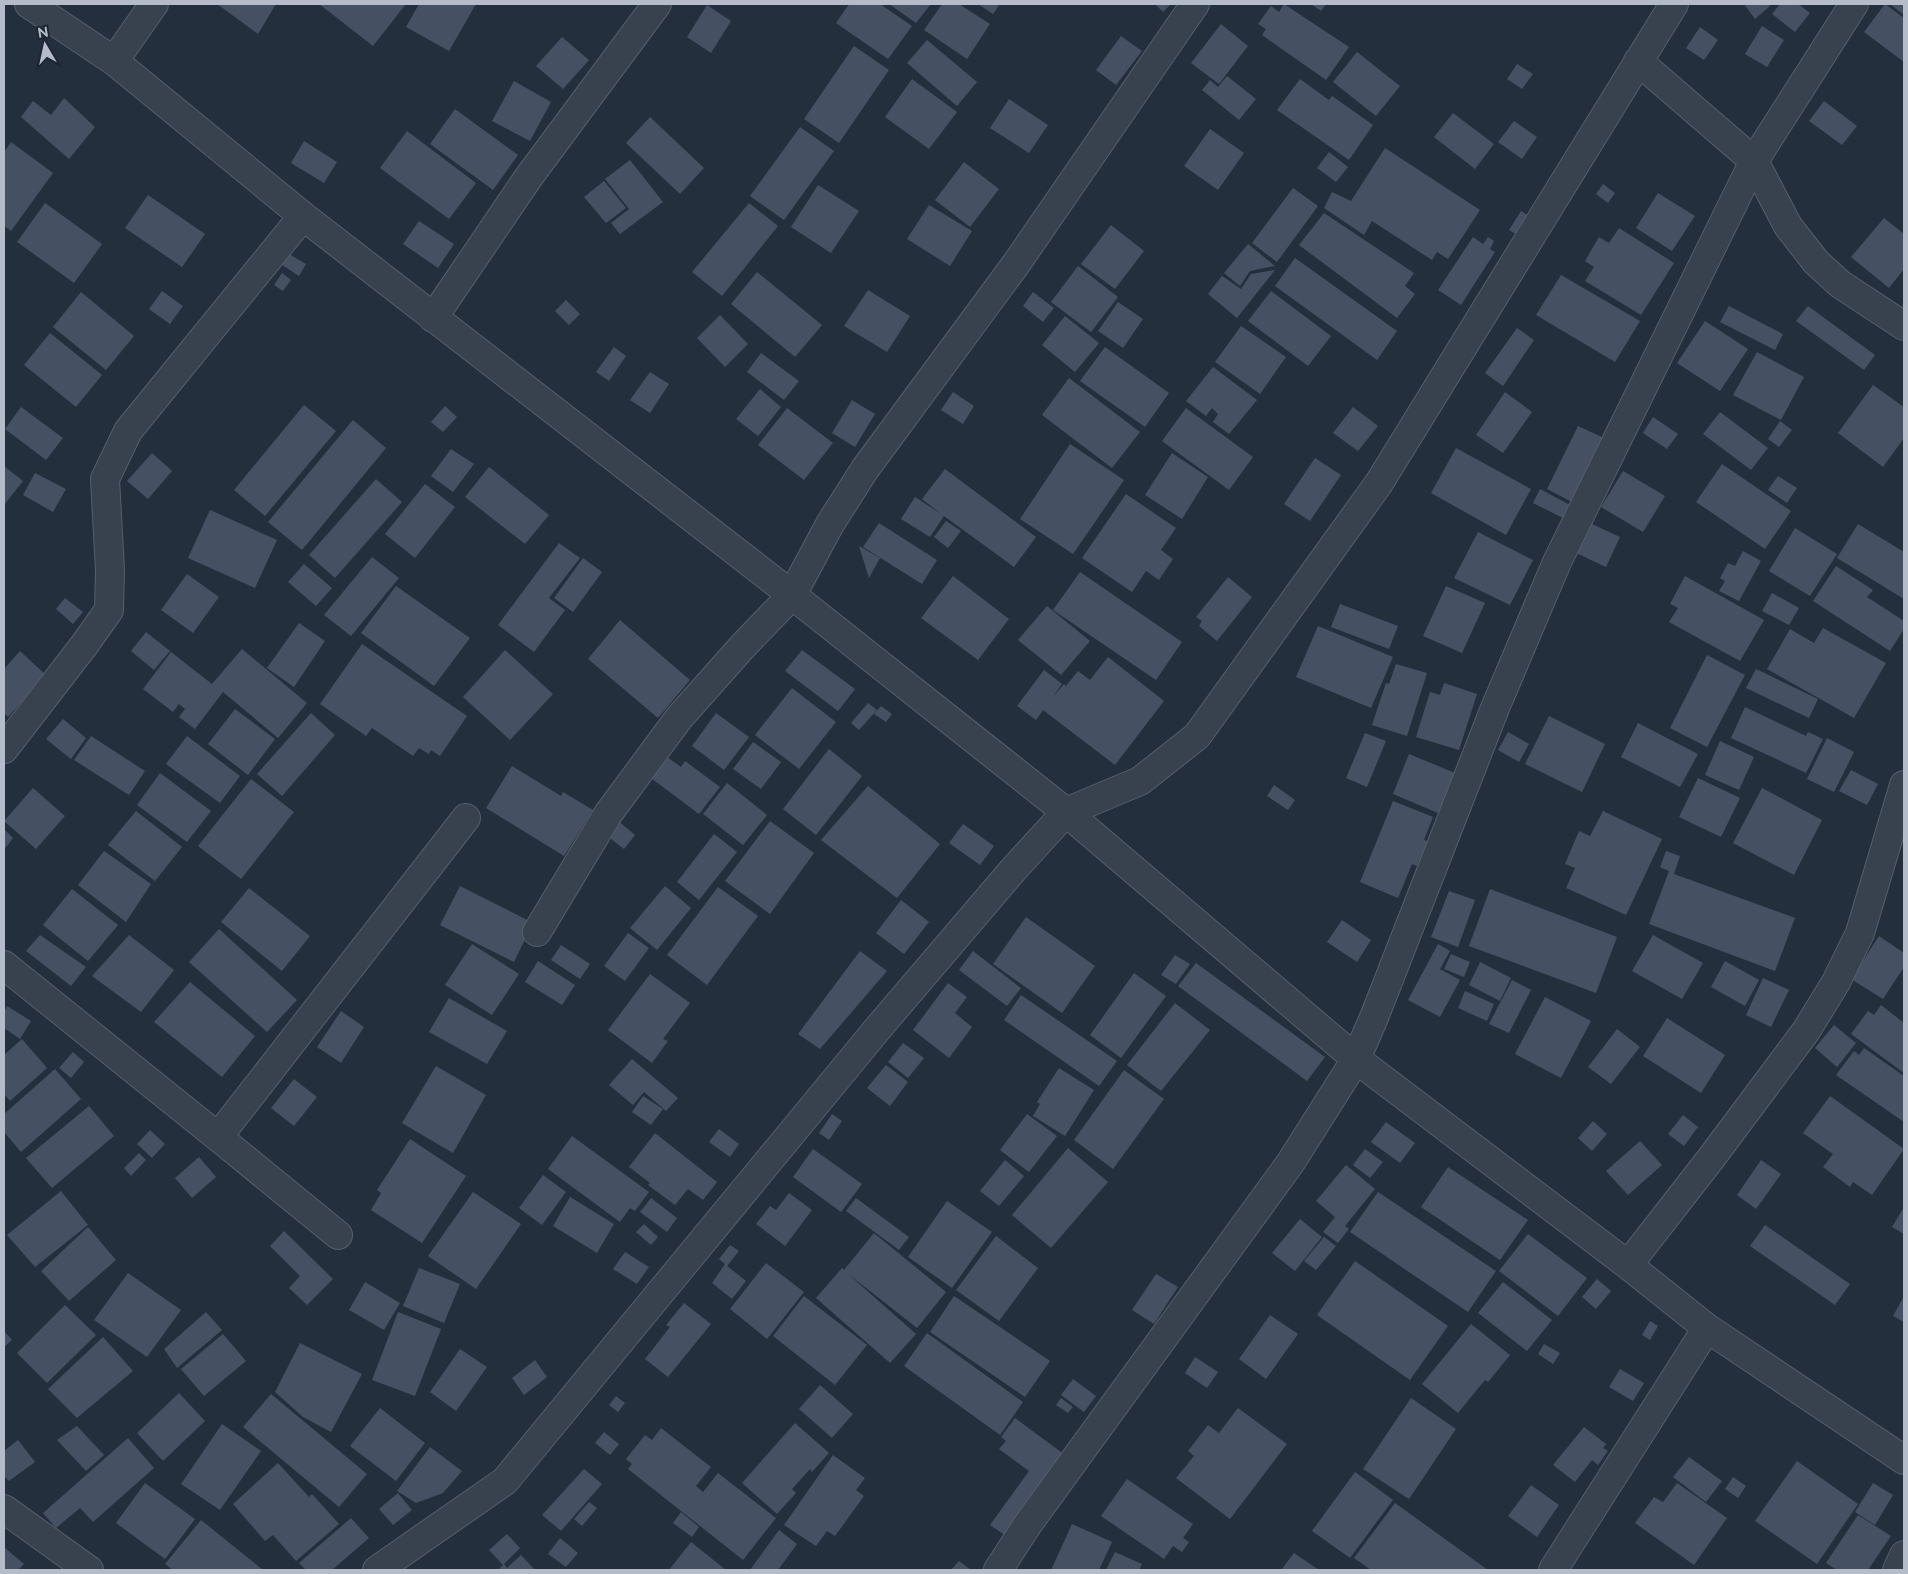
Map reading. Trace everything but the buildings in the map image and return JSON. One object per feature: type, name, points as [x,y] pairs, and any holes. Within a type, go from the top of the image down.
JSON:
[{"type":"street","points":[[29,4],[114,61],[303,216],[792,595],[1066,812],[1356,1059],[1628,1264],[1707,1328],[1904,1460]]},
{"type":"street","points":[[114,61],[154,4]]},
{"type":"street","points":[[434,318],[528,178],[657,4]]},
{"type":"street","points":[[536,932],[608,814],[679,718],[742,647],[792,595],[830,524],[865,469],[1016,264],[1195,4]]},
{"type":"street","points":[[377,1570],[505,1481],[879,1027],[1012,870],[1066,812],[1140,781],[1197,736],[1379,483],[1674,4]]},
{"type":"street","points":[[998,1570],[1028,1524],[1290,1162],[1356,1059],[1495,708],[1557,562],[1754,161],[1854,4]]},
{"type":"street","points":[[1638,60],[1754,161],[1788,226],[1816,262],[1840,284],[1904,326]]},
{"type":"street","points":[[4,749],[85,644],[108,610],[110,571],[105,479],[128,431],[303,216]]},
{"type":"street","points":[[1628,1264],[1712,1157],[1806,1031],[1836,982],[1860,933],[1904,785]]},
{"type":"street","points":[[218,1137],[466,818]]},
{"type":"street","points":[[4,965],[338,1235]]},
{"type":"street","points":[[1553,1570],[1707,1328]]},
{"type":"street","points":[[4,1508],[89,1570]]},
{"type":"street","points":[[1897,1570],[1904,1555]]}]
